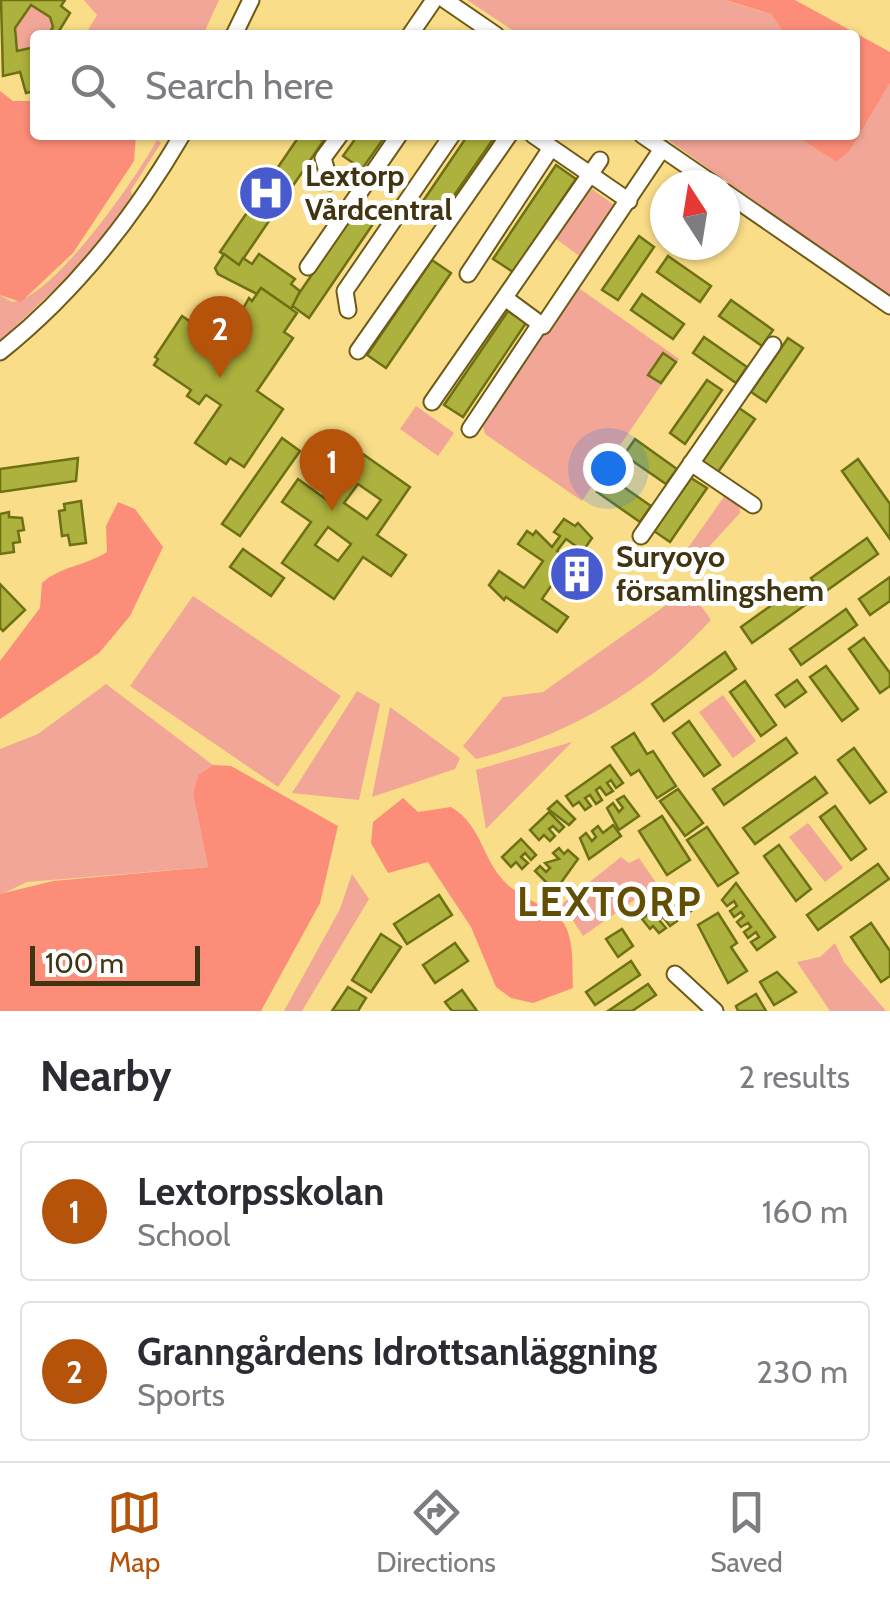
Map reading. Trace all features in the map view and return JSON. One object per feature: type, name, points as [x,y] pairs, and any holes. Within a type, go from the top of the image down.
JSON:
[{"type":"street","points":[[236,30],[251,0]]},
{"type":"street","points":[[413,30],[434,0]]},
{"type":"street","points":[[445,0],[489,30]]},
{"type":"street","points":[[0,352],[34,326],[76,281],[126,220],[179,140]]},
{"type":"street","points":[[330,182],[324,158],[337,140]]},
{"type":"street","points":[[308,267],[395,140]]},
{"type":"street","points":[[348,310],[345,291],[449,140]]},
{"type":"street","points":[[358,351],[506,140]]},
{"type":"street","points":[[540,140],[629,202]]},
{"type":"street","points":[[649,140],[693,170]]},
{"type":"street","points":[[468,274],[552,148]]},
{"type":"street","points":[[505,298],[543,326],[662,149]]},
{"type":"street","points":[[432,402],[600,160]]},
{"type":"street","points":[[740,202],[890,306]]},
{"type":"street","points":[[470,428],[540,324]]},
{"type":"street","points":[[641,536],[773,345]]},
{"type":"street","points":[[691,463],[754,505]]},
{"type":"street","points":[[675,974],[716,1011]]},
{"type":"shaded area","points":[[84,0],[219,0],[205,30],[88,30],[97,15]]},
{"type":"shaded area","points":[[467,0],[724,0],[771,14],[782,30],[512,30]]},
{"type":"shaded area","points":[[725,0],[795,0],[850,30],[782,30],[771,14]]},
{"type":"shaded area","points":[[31,5],[50,17],[53,27],[30,30],[30,48],[17,51],[15,28]]},
{"type":"shaded area","points":[[860,36],[890,52],[890,83],[860,133]]},
{"type":"shaded area","points":[[890,83],[890,297],[740,191],[740,170],[710,170],[668,140],[803,140],[836,162],[860,140],[860,133]]},
{"type":"shaded area","points":[[0,91],[13,101],[30,101],[30,140],[136,140],[134,161],[73,253],[21,302],[0,295]]},
{"type":"shaded area","points":[[157,140],[161,143],[131,190],[132,196],[82,263],[0,341],[0,295],[12,302],[29,296],[49,281],[113,207]]},
{"type":"shaded area","points":[[803,140],[856,140],[836,162]]},
{"type":"shaded area","points":[[592,189],[617,207],[581,257],[556,239]]},
{"type":"shaded area","points":[[576,286],[679,359],[582,501],[485,434],[481,420]]},
{"type":"shaded area","points":[[416,406],[454,433],[438,456],[400,429]]},
{"type":"shaded area","points":[[726,494],[739,502],[740,513],[695,562],[683,555]]},
{"type":"shaded area","points":[[118,502],[135,509],[163,547],[130,616],[99,653],[0,719],[0,661],[40,608],[42,583],[107,552],[106,526]]},
{"type":"shaded area","points":[[689,589],[711,620],[633,689],[573,723],[510,749],[476,759],[463,746],[503,697],[543,692]]},
{"type":"shaded area","points":[[193,596],[341,696],[278,787],[130,686]]},
{"type":"shaded area","points":[[106,684],[213,765],[198,775],[193,794],[208,867],[27,882],[0,895],[0,749],[38,734]]},
{"type":"shaded area","points":[[357,691],[380,704],[359,800],[292,793]]},
{"type":"shaded area","points":[[723,695],[756,741],[733,758],[699,712]]},
{"type":"shaded area","points":[[390,707],[460,758],[455,769],[372,797]]},
{"type":"shaded area","points":[[572,742],[486,829],[476,770]]},
{"type":"shaded area","points":[[213,765],[231,766],[338,826],[320,903],[261,1011],[0,1011],[0,894],[53,881],[208,867],[193,794],[198,775]]},
{"type":"shaded area","points":[[403,798],[418,812],[451,807],[462,815],[509,886],[561,920],[571,943],[573,988],[533,1003],[511,998],[496,987],[471,927],[428,862],[388,873],[371,843],[373,822]]},
{"type":"shaded area","points":[[808,823],[843,868],[825,882],[789,837]]},
{"type":"shaded area","points":[[621,857],[629,863],[639,858],[657,884],[583,936],[562,904]]},
{"type":"shaded area","points":[[352,874],[369,899],[302,1011],[284,1011],[340,909]]},
{"type":"shaded area","points":[[835,943],[844,962],[886,1011],[830,1011],[797,962],[820,957]]},
{"type":"building","points":[[1,0],[65,0],[61,6],[70,13],[60,30],[51,30],[50,17],[31,5],[15,28],[17,51],[30,48],[30,92],[26,93],[20,72],[3,76]]},
{"type":"building","points":[[297,140],[324,140],[239,265],[220,252]]},
{"type":"building","points":[[354,140],[382,140],[362,169],[343,156]]},
{"type":"building","points":[[465,140],[493,140],[437,220],[419,207]]},
{"type":"building","points":[[556,165],[576,179],[513,272],[493,259]]},
{"type":"building","points":[[357,209],[375,221],[309,318],[291,305]]},
{"type":"building","points":[[639,236],[650,244],[650,253],[618,300],[602,290]]},
{"type":"building","points":[[224,254],[239,265],[243,258],[252,264],[259,254],[295,279],[291,284],[300,291],[291,309],[261,288],[257,294],[218,274],[215,268]]},
{"type":"building","points":[[432,260],[451,273],[386,368],[367,355]]},
{"type":"building","points":[[665,260],[674,260],[711,286],[700,302],[657,272]]},
{"type":"building","points":[[261,288],[297,313],[284,332],[293,338],[257,391],[283,409],[244,467],[230,458],[226,464],[195,443],[221,405],[206,395],[199,404],[187,396],[191,390],[154,365],[158,359],[155,357],[182,316],[223,344],[249,298],[252,301]]},
{"type":"building","points":[[642,294],[684,324],[673,339],[631,310]]},
{"type":"building","points":[[731,300],[773,330],[762,346],[719,316]]},
{"type":"building","points":[[508,311],[526,323],[463,417],[444,405]]},
{"type":"building","points":[[704,337],[747,367],[736,383],[693,353]]},
{"type":"building","points":[[788,338],[803,348],[766,402],[751,392]]},
{"type":"building","points":[[663,353],[676,362],[661,383],[648,375]]},
{"type":"building","points":[[707,380],[722,390],[685,444],[670,433]]},
{"type":"building","points":[[739,408],[755,419],[718,472],[702,462]]},
{"type":"building","points":[[282,438],[300,451],[240,536],[222,524]]},
{"type":"building","points":[[635,439],[677,469],[666,484],[624,455]]},
{"type":"building","points":[[360,452],[410,487],[377,535],[406,555],[391,576],[363,557],[334,599],[282,563],[311,522],[282,502],[298,479],[327,500]],"holes":[[[358,484],[381,500],[367,519],[344,503]],[[328,527],[351,544],[338,561],[315,545]]]},
{"type":"building","points":[[78,458],[76,481],[0,492],[0,469]]},
{"type":"building","points":[[858,459],[890,504],[890,539],[842,471]]},
{"type":"building","points":[[608,476],[651,506],[640,522],[597,492]]},
{"type":"building","points":[[691,478],[707,488],[670,542],[654,531]]},
{"type":"building","points":[[81,501],[86,543],[70,545],[68,535],[62,536],[59,511],[65,510],[64,504]]},
{"type":"building","points":[[9,512],[9,517],[22,518],[24,530],[18,531],[20,542],[13,543],[14,552],[0,554],[0,514]]},
{"type":"building","name":"Suryoyo församlingshem","points":[[564,519],[575,526],[578,523],[592,538],[583,551],[566,539],[557,551],[594,575],[584,590],[560,573],[542,599],[568,617],[557,632],[506,597],[504,600],[489,585],[499,571],[524,588],[543,561],[518,544],[527,531],[533,535],[536,531],[552,547],[560,536],[554,532]]},
{"type":"building","points":[[867,538],[878,554],[822,594],[811,578]]},
{"type":"building","points":[[243,549],[284,578],[271,596],[230,567]]},
{"type":"building","points":[[890,577],[890,601],[870,615],[859,599]]},
{"type":"building","points":[[0,584],[25,610],[3,631],[0,628]]},
{"type":"building","points":[[797,587],[808,603],[752,643],[741,627]]},
{"type":"building","points":[[846,609],[857,625],[801,665],[790,649]]},
{"type":"building","points":[[864,638],[890,673],[890,686],[880,693],[849,649]]},
{"type":"building","points":[[725,652],[736,669],[664,721],[652,704]]},
{"type":"building","points":[[826,666],[858,709],[842,721],[810,677]]},
{"type":"building","points":[[797,680],[806,692],[785,707],[776,695]]},
{"type":"building","points":[[745,681],[776,725],[761,736],[730,692]]},
{"type":"building","points":[[689,721],[720,765],[704,776],[673,733]]},
{"type":"building","points":[[634,733],[647,754],[653,751],[676,786],[657,798],[639,770],[631,775],[612,747]]},
{"type":"building","points":[[786,738],[797,753],[724,805],[713,789]]},
{"type":"building","points":[[854,748],[886,792],[870,803],[838,760]]},
{"type":"building","points":[[610,765],[623,783],[616,788],[611,780],[607,783],[613,791],[606,795],[600,787],[596,790],[602,800],[596,804],[590,795],[585,798],[591,806],[585,810],[579,802],[573,806],[566,796]]},
{"type":"building","points":[[815,777],[827,793],[755,844],[743,828]]},
{"type":"building","points":[[678,789],[703,823],[685,836],[660,801]]},
{"type":"building","points":[[624,796],[639,816],[619,830],[607,808],[613,803],[619,812],[623,808],[617,800]]},
{"type":"building","points":[[557,801],[575,819],[569,825],[548,809]]},
{"type":"building","points":[[835,806],[866,849],[851,860],[820,817]]},
{"type":"building","points":[[549,812],[564,827],[559,832],[553,826],[549,829],[555,836],[550,841],[544,835],[539,840],[530,830]]},
{"type":"building","points":[[662,816],[690,860],[667,875],[639,831]]},
{"type":"building","points":[[613,825],[621,836],[589,859],[580,838],[586,833],[592,841],[596,837],[592,831],[598,826],[603,833]]},
{"type":"building","points":[[707,827],[738,873],[718,886],[687,840]]},
{"type":"building","points":[[521,839],[536,855],[531,860],[525,853],[521,857],[528,863],[522,869],[516,862],[511,867],[502,857]]},
{"type":"building","points":[[779,845],[811,889],[796,901],[764,856]]},
{"type":"building","points":[[559,848],[578,859],[555,891],[535,871],[540,866],[546,872],[550,868],[545,863],[559,859],[553,853]]},
{"type":"building","points":[[878,864],[889,879],[818,930],[807,915]]},
{"type":"building","points":[[736,883],[775,937],[757,950],[751,942],[759,937],[756,932],[748,938],[744,932],[751,927],[748,923],[741,927],[737,922],[744,916],[741,912],[734,917],[730,911],[737,906],[734,901],[727,906],[722,900]]},
{"type":"building","points":[[683,887],[697,906],[691,911],[684,902],[680,905],[686,913],[680,918],[674,910],[670,912],[677,921],[670,926],[663,917],[659,920],[666,928],[659,933],[653,926],[650,929],[642,919]]},
{"type":"building","points":[[439,895],[452,915],[407,944],[394,924]]},
{"type":"building","points":[[718,913],[737,943],[731,947],[747,971],[728,983],[698,925]]},
{"type":"building","points":[[871,923],[890,951],[890,976],[881,982],[851,937]]},
{"type":"building","points":[[622,929],[633,946],[618,957],[606,939]]},
{"type":"building","points":[[381,934],[401,947],[371,992],[352,980]]},
{"type":"building","points":[[455,943],[468,961],[435,983],[423,965]]},
{"type":"building","points":[[631,961],[640,975],[595,1005],[586,992]]},
{"type":"building","points":[[777,972],[796,992],[774,1005],[760,982]]},
{"type":"building","points":[[648,984],[656,995],[632,1011],[608,1011]]},
{"type":"building","points":[[348,987],[366,998],[358,1011],[332,1011]]},
{"type":"building","points":[[462,990],[477,1011],[452,1011],[445,1002]]},
{"type":"building","points":[[756,994],[766,1011],[738,1011],[736,1006]]},
{"type":"place","name":"Lextorp Vårdcentral","points":[[266,193]]},
{"type":"place","name":"Granngårdens Idrottsanläggning","points":[[220,378]]},
{"type":"place","name":"Lextorpsskolan","points":[[332,511]]},
{"type":"place","name":"Suryoyo församlingshem","points":[[577,574]]},
{"type":"district","name":"LEXTORP","points":[[610,902]]}]
